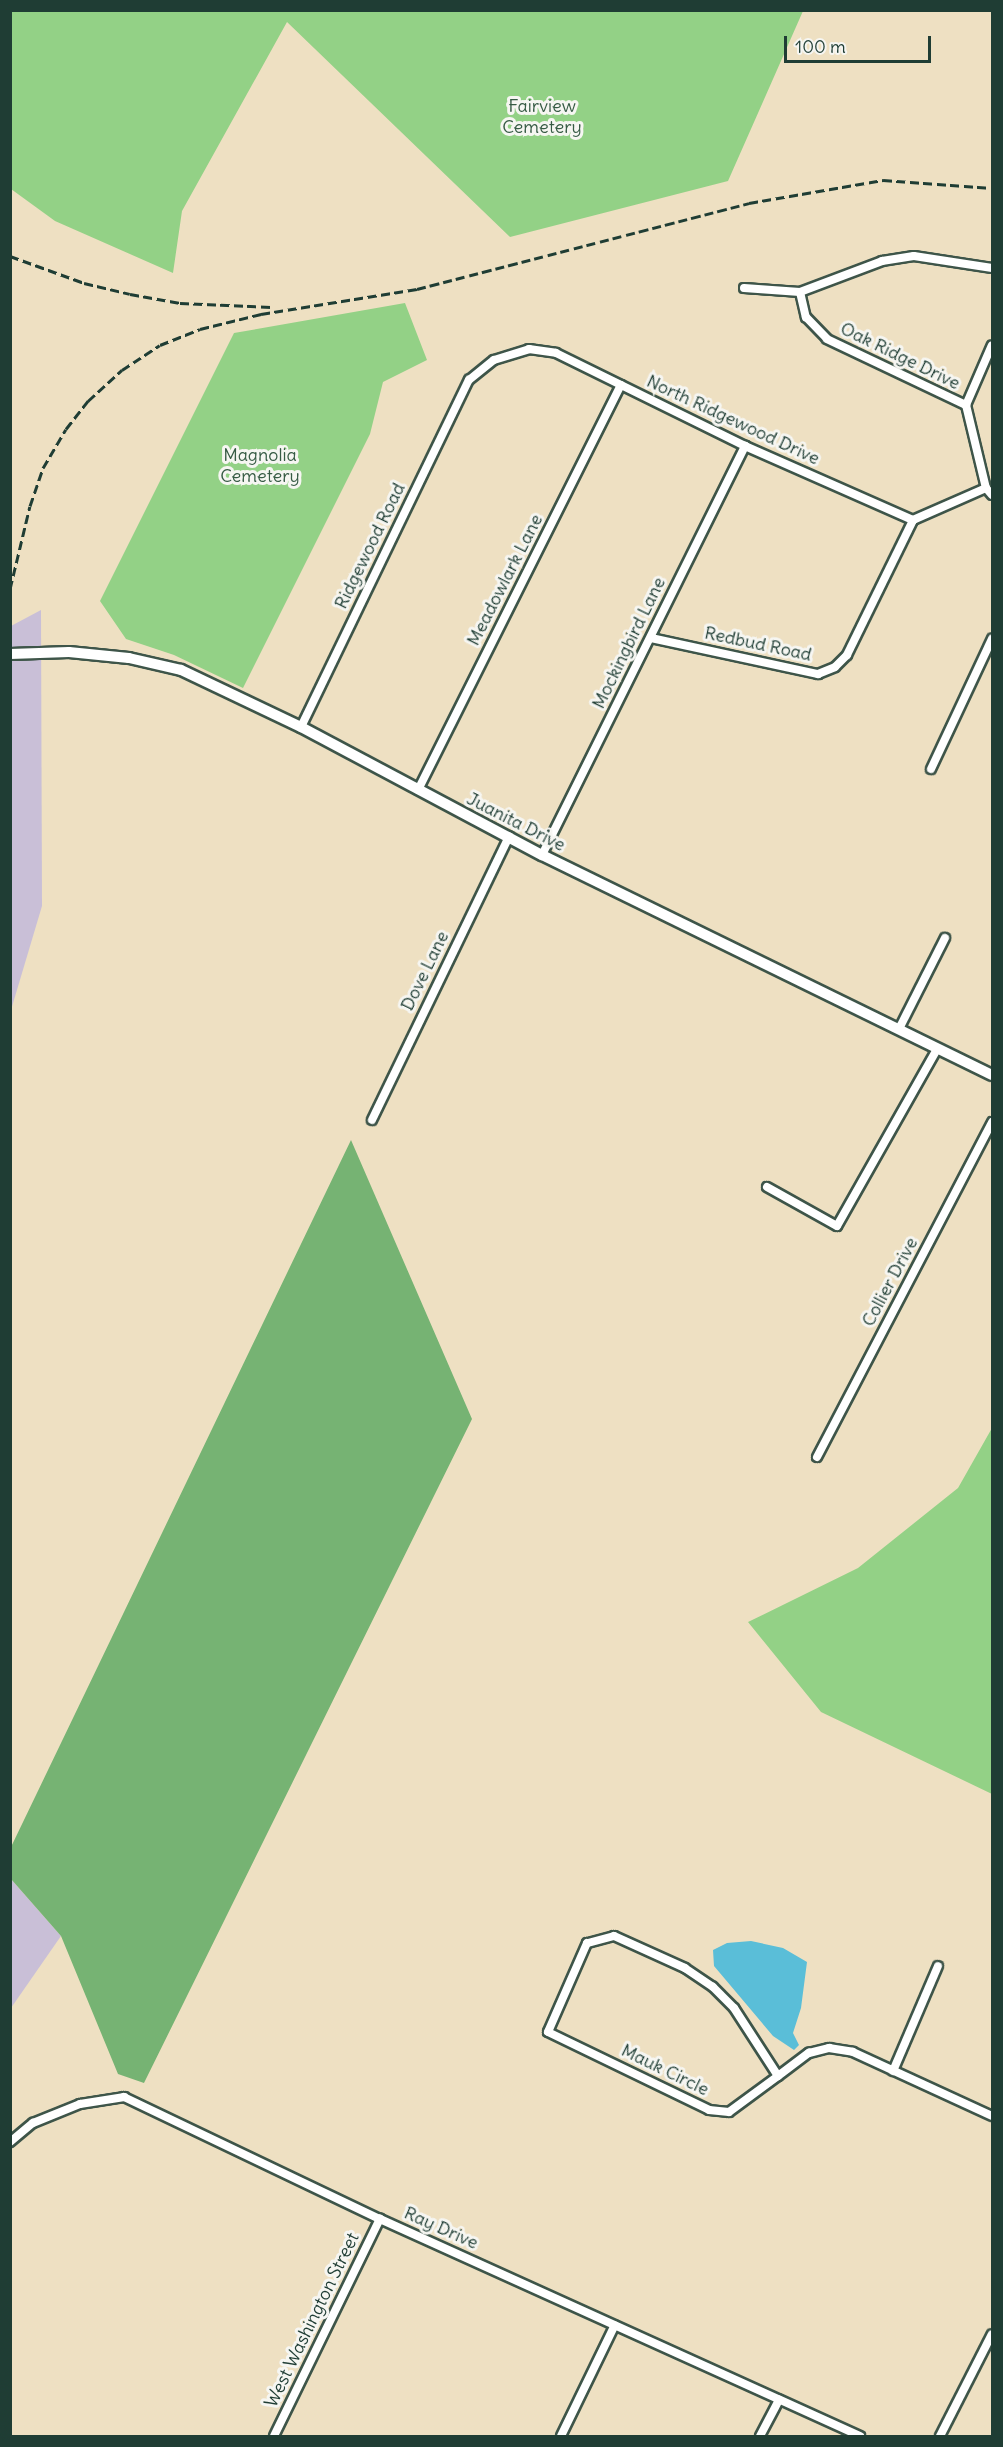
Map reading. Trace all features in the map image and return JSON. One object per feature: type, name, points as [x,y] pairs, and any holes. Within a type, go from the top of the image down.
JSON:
[{"type":"street","points":[[744,288],[800,292],[882,261],[914,256],[993,268]]},
{"type":"street","name":"Oak Ridge Drive","points":[[800,292],[806,317],[827,339],[966,405],[989,492]]},
{"type":"street","points":[[966,405],[993,345]]},
{"type":"street","name":"North Ridgewood Drive","points":[[469,380],[494,360],[529,349],[556,353],[745,446],[913,520]]},
{"type":"street","name":"Ridgewood Road","points":[[301,727],[469,380]]},
{"type":"street","name":"Meadowlark Lane","points":[[418,790],[621,385]]},
{"type":"street","name":"Mockingbird Lane","points":[[542,855],[745,446]]},
{"type":"street","points":[[913,520],[989,492]]},
{"type":"street","name":"Redbud Road","points":[[651,638],[818,674],[835,667],[847,655],[913,520]]},
{"type":"street","points":[[931,769],[993,639]]},
{"type":"street","name":"Juanita Drive","points":[[10,654],[69,652],[157,663],[301,727],[542,855],[993,1076]]},
{"type":"street","name":"Dove Lane","points":[[372,1120],[509,836]]},
{"type":"street","points":[[899,1029],[945,938]]},
{"type":"street","points":[[767,1187],[837,1226],[937,1048]]},
{"type":"street","name":"Collier Drive","points":[[817,1457],[993,1122]]},
{"type":"street","name":"Mauk Circle","points":[[778,2076],[734,2008],[713,1987],[685,1968],[614,1936],[587,1943],[548,2031],[709,2110],[729,2112],[778,2076],[809,2053],[829,2048],[853,2052],[993,2116]]},
{"type":"street","points":[[893,2071],[938,1966]]},
{"type":"street","name":"Ray Drive","points":[[10,2142],[33,2123],[80,2104],[124,2097],[380,2219],[860,2436]]},
{"type":"street","name":"West Washington Street","points":[[274,2436],[380,2219]]},
{"type":"street","points":[[561,2436],[615,2325]]},
{"type":"street","points":[[940,2436],[993,2334]]},
{"type":"street","points":[[760,2436],[779,2400]]},
{"type":"shaded area","points":[[41,610],[42,906],[11,1010],[11,626]]},
{"type":"shaded area","points":[[11,1879],[61,1936],[11,2008]]},
{"type":"green space","name":"Fairview Cemetery","points":[[11,10],[803,11],[728,181],[510,237],[287,22],[182,211],[173,273],[55,221],[11,189]]},
{"type":"green space","name":"Magnolia Cemetery","points":[[405,303],[427,360],[383,382],[370,434],[243,688],[174,655],[126,639],[100,601],[234,333]]},
{"type":"green space","points":[[351,1140],[472,1419],[144,2083],[118,2074],[61,1936],[11,1879],[11,1847]]},
{"type":"green space","points":[[992,1428],[992,1794],[821,1712],[748,1622],[858,1568],[958,1488]]},
{"type":"water","points":[[751,1941],[783,1948],[807,1962],[801,2008],[793,2033],[799,2045],[794,2050],[773,2036],[714,1966],[713,1950],[727,1943]]},
{"type":"railway","points":[[10,589],[30,506],[43,468],[66,429],[88,401],[122,370],[160,345],[200,329],[261,314],[417,289],[749,203],[883,180],[992,188]]},
{"type":"railway","points":[[10,256],[84,283],[130,294],[180,303],[271,307]]}]
